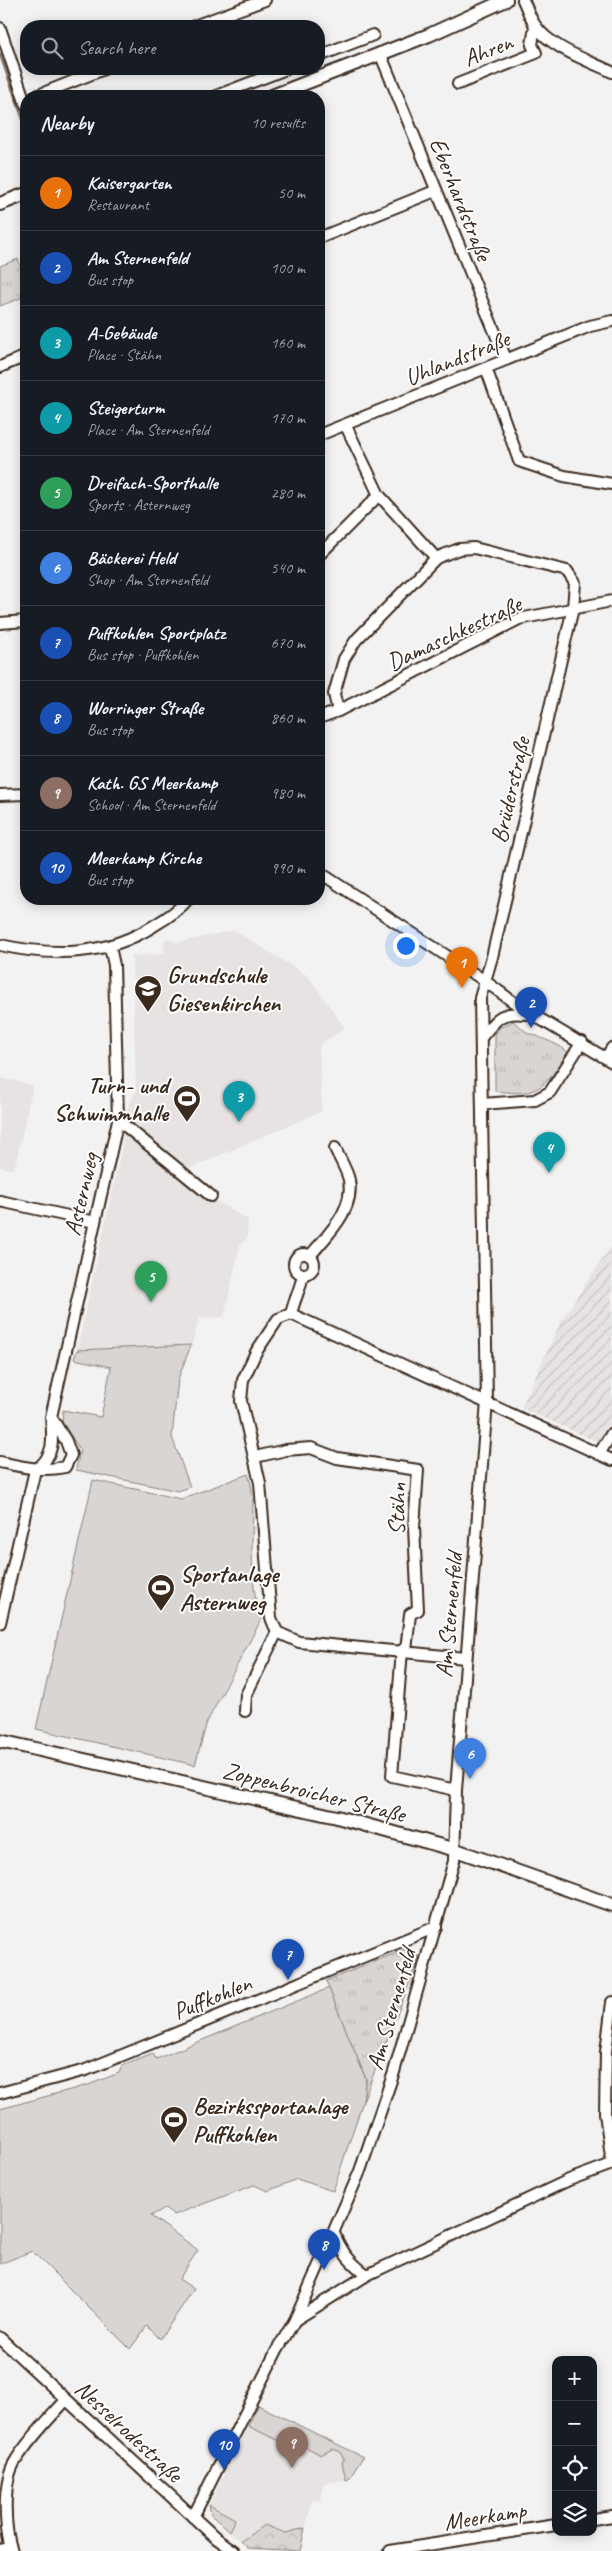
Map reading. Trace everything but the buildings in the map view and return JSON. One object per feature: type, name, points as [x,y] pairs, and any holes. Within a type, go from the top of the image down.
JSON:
[{"type":"main road","points":[[325,75],[438,31],[506,0]]},
{"type":"main road","points":[[287,90],[325,75]]},
{"type":"main road","points":[[0,204],[20,196]]},
{"type":"main road","name":"Zoppenbroicher Straße","points":[[0,1741],[337,1817],[456,1850],[612,1905]]},
{"type":"street","points":[[211,20],[266,0]]},
{"type":"street","name":"Ahren","points":[[523,0],[535,26],[568,52],[612,72]]},
{"type":"street","name":"Ahren","points":[[458,84],[536,53],[532,45],[535,26]]},
{"type":"street","points":[[0,28],[22,90]]},
{"type":"street","points":[[325,54],[373,35]]},
{"type":"street","name":"Eberhardstraße","points":[[380,53],[435,191],[506,359]]},
{"type":"street","points":[[51,90],[89,75]]},
{"type":"street","points":[[232,90],[270,75]]},
{"type":"street","points":[[325,236],[435,191]]},
{"type":"street","name":"Uhlandstraße","points":[[325,433],[590,326],[612,321]]},
{"type":"street","points":[[0,367],[20,359]]},
{"type":"street","points":[[486,368],[519,461],[564,476],[612,484]]},
{"type":"street","points":[[338,711],[334,694],[344,659],[356,640],[436,558],[379,495],[346,426]]},
{"type":"street","points":[[325,549],[379,495]]},
{"type":"street","name":"Brüderstraße","points":[[436,558],[459,549],[474,548],[567,571],[575,583],[572,608],[485,981]]},
{"type":"street","name":"Damaschkestraße","points":[[325,716],[338,711],[519,619],[612,601]]},
{"type":"street","points":[[0,623],[20,621]]},
{"type":"street","points":[[0,795],[20,794]]},
{"type":"street","points":[[325,876],[485,981],[532,1015],[609,1059],[612,1048]]},
{"type":"street","points":[[0,945],[23,950],[64,953],[110,947],[143,933],[164,920],[181,905]]},
{"type":"street","name":"Asternweg","points":[[34,1470],[50,1456],[53,1442],[51,1417],[118,1120],[114,965],[110,947]]},
{"type":"street","name":"Am Sternenfeld","points":[[193,2517],[277,2350],[295,2320],[360,2171],[394,2072],[456,1850],[456,1790],[486,1402],[480,998],[485,981]]},
{"type":"street","points":[[481,1038],[503,1014],[514,1012],[532,1015]]},
{"type":"street","points":[[482,1104],[535,1100],[550,1092],[582,1042]]},
{"type":"street","points":[[118,1120],[211,1196]]},
{"type":"street","points":[[310,1256],[342,1217],[350,1199],[349,1179],[335,1148]]},
{"type":"street","points":[[0,1201],[95,1222]]},
{"type":"street","points":[[304,1254],[310,1256],[313,1261],[313,1268],[309,1273],[303,1274],[297,1272],[294,1267],[294,1261],[298,1256],[304,1254]]},
{"type":"street","points":[[290,1314],[302,1284],[303,1274]]},
{"type":"street","points":[[465,1658],[299,1642],[277,1632],[271,1618],[263,1511],[255,1458],[241,1401],[243,1380],[256,1352],[278,1319],[290,1314],[612,1460]]},
{"type":"street","points":[[0,1462],[34,1470],[50,1470],[65,1467],[71,1455],[66,1441],[51,1417]]},
{"type":"street","points":[[599,1454],[612,1433]]},
{"type":"street","name":"Stähn","points":[[255,1458],[286,1450],[311,1448],[337,1458],[418,1470],[414,1527],[418,1610],[410,1614],[404,1651]]},
{"type":"street","points":[[0,1623],[34,1470]]},
{"type":"street","points":[[245,1711],[246,1695],[277,1632]]},
{"type":"street","points":[[404,1651],[392,1776],[456,1790]]},
{"type":"street","name":"Puffkohlen","points":[[0,2093],[86,2070],[436,1927]]},
{"type":"street","points":[[295,2320],[367,2275],[569,2180],[612,2164],[605,2112],[606,2052],[612,2002]]},
{"type":"street","points":[[334,2234],[340,2249],[352,2264],[367,2275]]},
{"type":"street","name":"Nesselrodestraße","points":[[0,2338],[193,2517],[234,2551]]},
{"type":"street","points":[[0,2550],[11,2550],[6,2489],[14,2461],[66,2400]]},
{"type":"street","points":[[597,2518],[612,2516]]},
{"type":"street","name":"Meerkamp","points":[[390,2551],[552,2525]]},
{"type":"shaded area","points":[[234,930],[308,976],[345,1028],[319,1045],[322,1111],[181,1172],[205,1194],[248,1220],[247,1238],[240,1245],[224,1317],[200,1318],[191,1345],[77,1350],[122,1147],[126,1112],[136,1090],[132,955],[164,954],[164,940],[169,938],[176,943]]},
{"type":"shaded area","points":[[0,1078],[33,1085],[14,1170],[0,1167]]},
{"type":"shaded area","points":[[612,1245],[612,1448],[521,1408],[561,1321]]},
{"type":"shaded area","points":[[258,2405],[363,2457],[349,2479],[323,2484],[321,2502],[312,2500],[300,2551],[248,2548],[229,2531],[235,2518],[209,2505]]},
{"type":"green space","points":[[18,259],[20,264],[20,298],[0,306],[0,266]]},
{"type":"green space","points":[[513,1021],[530,1035],[531,1033],[557,1045],[568,1053],[563,1068],[558,1067],[538,1088],[516,1093],[495,1091],[495,1035],[499,1028]]},
{"type":"green space","points":[[191,1345],[178,1379],[172,1437],[190,1487],[178,1491],[76,1470],[80,1450],[62,1422],[63,1410],[101,1417],[111,1367],[74,1359],[77,1350]]},
{"type":"green space","name":"Sportanlage Asternweg","points":[[248,1474],[253,1499],[253,1582],[261,1620],[207,1722],[195,1765],[36,1729],[93,1480],[181,1499]]},
{"type":"green space","points":[[408,1948],[416,1952],[419,1959],[363,2101],[366,2079],[326,1981]]},
{"type":"green space","name":"Bezirkssportanlage Puffkohlen","points":[[329,1988],[366,2079],[363,2101],[333,2191],[297,2179],[268,2191],[254,2185],[174,2215],[165,2208],[151,2216],[198,2250],[179,2279],[194,2289],[160,2339],[147,2326],[130,2349],[32,2251],[0,2264],[0,2109],[88,2085],[119,2073],[122,2066],[153,2054],[156,2059]]},
{"type":"green space","points":[[258,2405],[363,2457],[349,2479],[346,2480],[342,2462],[344,2459],[339,2451],[332,2449],[321,2455],[289,2438],[284,2449],[279,2441],[248,2426]]},
{"type":"green space","points":[[209,2505],[235,2519],[229,2531],[211,2515]]},
{"type":"green space","points":[[264,2525],[286,2533],[305,2528],[300,2551],[248,2548],[241,2541]]},
{"type":"waterway","points":[[0,54],[20,110]]},
{"type":"place","name":"Kaisergarten","points":[[462,988]]},
{"type":"place","name":"Grundschule Giesenkirchen","points":[[148,1013]]},
{"type":"place","name":"Am Sternenfeld","points":[[531,1028]]},
{"type":"place","name":"A-Gebäude","points":[[239,1122]]},
{"type":"place","name":"Turn- und Schwimmhalle","points":[[187,1123]]},
{"type":"place","name":"Steigerturm","points":[[549,1173]]},
{"type":"place","name":"Dreifach-Sporthalle","points":[[151,1302]]},
{"type":"place","name":"Sportanlage Asternweg","points":[[161,1612]]},
{"type":"place","name":"Bäckerei Held","points":[[470,1779]]},
{"type":"place","name":"Puffkohlen Sportplatz","points":[[288,1980]]},
{"type":"place","name":"Bezirkssportanlage Puffkohlen","points":[[174,2144]]},
{"type":"place","name":"Worringer Straße","points":[[324,2270]]},
{"type":"place","name":"Kath. GS Meerkamp","points":[[292,2468]]},
{"type":"place","name":"Meerkamp Kirche","points":[[224,2470]]}]
